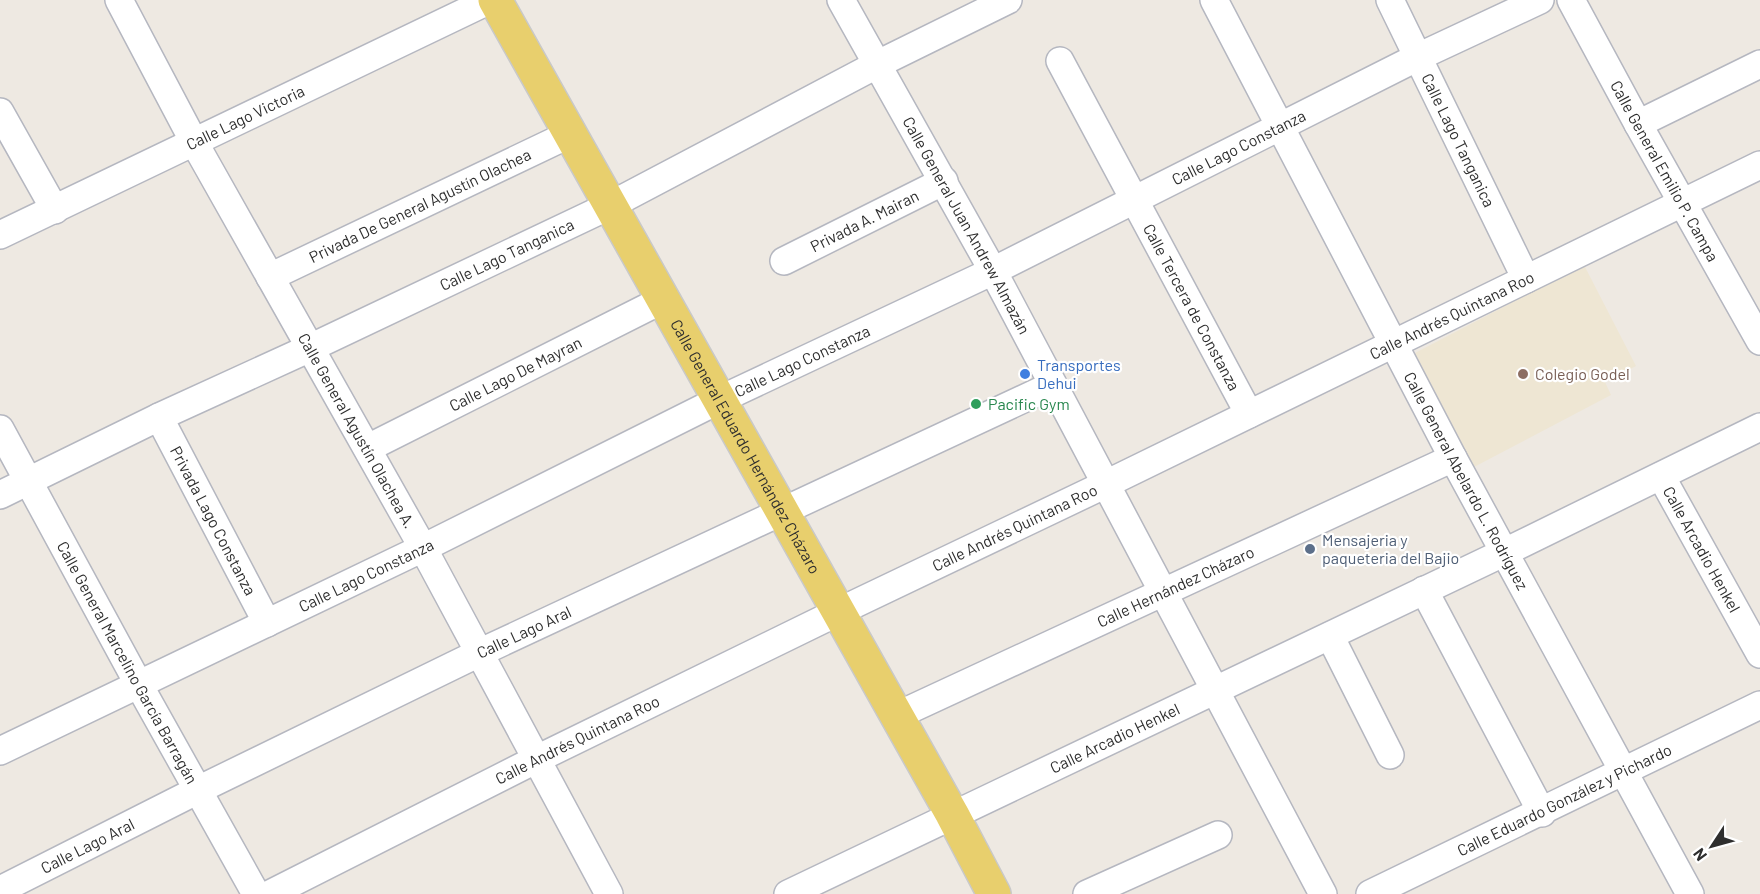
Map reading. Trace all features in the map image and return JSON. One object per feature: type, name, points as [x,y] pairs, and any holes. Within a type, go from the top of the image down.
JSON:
[{"type":"main road","name":"Calle General Eduardo Hernández Cházaro","points":[[493,0],[782,512],[994,894]]},
{"type":"street","name":"Calle General Agustín Olachea A.","points":[[119,0],[194,142],[423,548],[609,894]]},
{"type":"street","name":"Calle Lago Victoria","points":[[0,235],[493,0]]},
{"type":"street","name":"Calle General Juan Andrew Almazán","points":[[841,0],[993,271],[1323,894]]},
{"type":"street","name":"Calle Lago Tanganica","points":[[0,495],[159,417],[609,206],[878,64],[1008,0]]},
{"type":"street","name":"Calle General Abelardo L. Rodríguez","points":[[1214,0],[1453,458],[1690,894]]},
{"type":"street","name":"Calle Lago Tanganica","points":[[1390,0],[1526,279]]},
{"type":"street","name":"Calle Lago Constanza","points":[[0,751],[423,548],[719,400],[993,271],[1418,57],[1540,0]]},
{"type":"street","name":"Calle General Emilio P. Campa","points":[[1571,0],[1760,341]]},
{"type":"street","points":[[1060,61],[1133,201]]},
{"type":"street","points":[[1638,124],[1760,64]]},
{"type":"street","points":[[0,112],[55,210]]},
{"type":"street","name":"Privada De General Agustín Olachea","points":[[270,277],[570,134]]},
{"type":"street","name":"Calle Andrés Quintana Roo","points":[[270,894],[537,759],[1760,165]]},
{"type":"street","name":"Privada A. Mairan","points":[[784,261],[944,181]]},
{"type":"street","name":"Calle Tercera de Constanza","points":[[1133,201],[1249,414]]},
{"type":"street","name":"Calle Lago De Mayran","points":[[368,448],[662,300]]},
{"type":"street","name":"Calle Lago Aral","points":[[0,890],[478,653],[1053,385]]},
{"type":"street","name":"Privada Lago Constanza","points":[[159,417],[267,623]]},
{"type":"street","name":"Calle Arcadio Henkel","points":[[788,894],[825,886],[951,814],[1330,636],[1760,427]]},
{"type":"street","name":"Calle General Marcelino García Barragán","points":[[0,429],[256,894]]},
{"type":"street","name":"Calle Hernández Cházaro","points":[[896,716],[1453,458]]},
{"type":"street","name":"Calle Arcadio Henkel","points":[[1661,476],[1760,654]]},
{"type":"street","points":[[1424,590],[1542,813]]},
{"type":"street","points":[[1330,636],[1390,755]]},
{"type":"street","name":"Calle Eduardo González y Pichardo","points":[[1370,894],[1542,813],[1760,705]]},
{"type":"street","points":[[1087,894],[1218,835]]},
{"type":"shaded area","name":"Colegio Godel","points":[[1584,265],[1636,366],[1605,382],[1611,395],[1474,467],[1415,353]]},
{"type":"place","name":"Transportes Dehui","points":[[1025,374]]},
{"type":"place","name":"Colegio Godel","points":[[1523,374]]},
{"type":"place","name":"Pacific Gym","points":[[976,404]]},
{"type":"place","name":"Mensajeria y paqueteria del Bajio","points":[[1310,549]]}]
